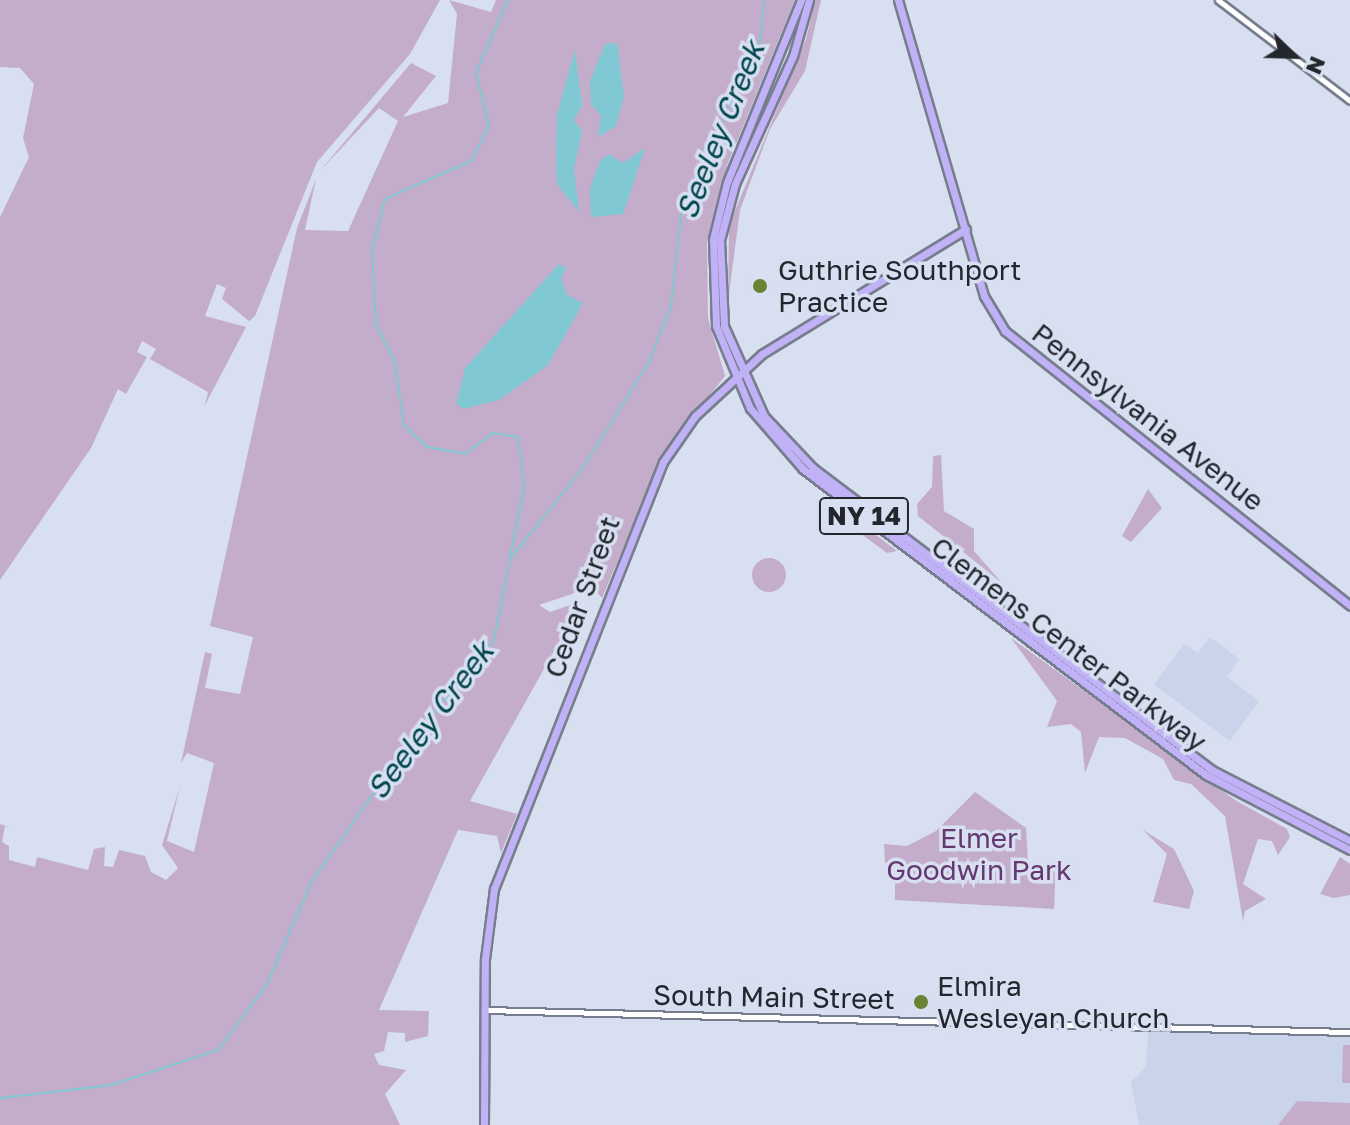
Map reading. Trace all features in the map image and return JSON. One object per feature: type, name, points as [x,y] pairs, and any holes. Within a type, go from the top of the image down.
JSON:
[{"type":"main road","name":"Clemens Center Parkway","points":[[801,0],[715,224],[711,297],[736,375],[787,454],[904,547],[1206,775],[1350,850]]},
{"type":"main road","name":"Clemens Center Parkway","points":[[809,0],[723,226],[719,297],[736,375],[792,449],[884,522],[1212,770],[1350,841]]},
{"type":"main road","name":"Pennsylvania Avenue","points":[[898,0],[984,296],[1005,331],[1350,605]]},
{"type":"main road","name":"Cedar Street","points":[[484,1125],[485,1010],[494,889],[635,517],[663,462],[736,375],[966,229]]},
{"type":"main road","points":[[949,238],[971,249]]},
{"type":"street","points":[[1218,0],[1350,101]]},
{"type":"street","name":"South Main Street","points":[[485,1010],[1350,1032]]},
{"type":"shaded area","points":[[1210,637],[1239,659],[1227,677],[1259,701],[1230,741],[1154,685],[1184,644],[1198,653]]},
{"type":"shaded area","points":[[1148,1031],[1350,1035],[1350,1125],[1139,1125],[1131,1082],[1146,1067]]},
{"type":"green space","points":[[0,0],[440,0],[410,54],[317,162],[255,316],[249,321],[222,299],[226,288],[217,284],[205,316],[246,327],[205,405],[208,392],[150,359],[156,349],[142,341],[137,352],[147,357],[126,394],[118,389],[91,448],[0,580],[0,217],[29,157],[23,138],[34,84],[20,68],[0,67]]},
{"type":"green space","points":[[449,0],[491,12],[496,0],[795,0],[728,163],[707,243],[708,318],[725,376],[663,453],[602,598],[593,587],[539,605],[550,612],[582,601],[470,801],[517,814],[501,853],[497,836],[458,830],[379,1010],[429,1011],[428,1036],[405,1042],[405,1033],[388,1032],[384,1051],[374,1054],[379,1065],[406,1070],[385,1094],[400,1125],[0,1125],[0,824],[13,828],[5,826],[2,842],[9,846],[9,860],[35,867],[37,857],[88,870],[94,849],[105,847],[104,866],[113,867],[119,850],[145,856],[151,872],[166,880],[178,868],[162,845],[180,786],[167,841],[194,852],[214,763],[187,753],[181,763],[205,652],[212,654],[205,688],[240,694],[253,637],[210,626],[297,228],[316,179],[305,230],[348,231],[398,121],[379,108],[320,171],[411,63],[436,76],[403,117],[448,103],[457,14]]},
{"type":"green space","points":[[815,0],[821,0],[805,71],[770,129],[740,210],[728,301],[729,225],[806,39]]},
{"type":"green space","points":[[941,455],[944,511],[974,529],[974,551],[1002,583],[918,516],[917,504],[932,487],[933,456]]},
{"type":"green space","points":[[1148,489],[1162,508],[1131,542],[1122,536]]},
{"type":"green space","points":[[842,509],[897,551],[887,553],[849,525],[836,525]]},
{"type":"green space","points":[[769,558],[781,563],[786,575],[781,587],[769,592],[757,587],[752,575],[757,563]]},
{"type":"green space","points":[[1011,638],[1235,800],[1287,829],[1290,837],[1278,855],[1272,841],[1258,839],[1243,884],[1266,899],[1245,911],[1243,921],[1225,816],[1191,784],[1174,780],[1163,759],[1125,738],[1099,737],[1085,773],[1081,732],[1071,724],[1047,727],[1057,701]]},
{"type":"green space","name":"Elmer Goodwin Park","points":[[975,792],[1026,828],[1028,864],[1056,864],[1054,909],[895,900],[895,864],[885,863],[884,844],[907,846],[936,831]]},
{"type":"green space","points":[[1143,830],[1174,849],[1194,891],[1189,909],[1153,902],[1167,854]]},
{"type":"green space","points":[[1340,857],[1350,864],[1350,895],[1334,898],[1320,894]]},
{"type":"green space","points":[[1343,1045],[1350,1045],[1350,1083],[1342,1083]]},
{"type":"green space","points":[[1297,1101],[1350,1103],[1350,1125],[1278,1125]]},
{"type":"water","points":[[617,43],[624,96],[616,126],[598,137],[601,115],[591,105],[590,81],[605,44]]},
{"type":"water","points":[[575,49],[582,106],[574,120],[582,131],[574,169],[579,212],[557,184],[556,160],[557,115]]},
{"type":"water","points":[[645,148],[623,214],[591,217],[590,188],[600,161],[609,154],[623,163]]},
{"type":"water","points":[[559,264],[566,269],[561,279],[567,295],[583,303],[548,365],[499,400],[464,409],[456,404],[465,368]]},
{"type":"waterway","points":[[508,0],[476,73],[489,126],[471,161],[385,199],[372,250],[376,325],[395,363],[404,426],[427,447],[465,454],[493,433],[518,437],[524,487],[510,557]]},
{"type":"waterway","name":"Seeley Creek","points":[[0,1098],[111,1085],[218,1050],[267,984],[312,881],[407,746],[494,640],[510,559],[582,469],[649,362],[671,306],[682,206],[760,41],[764,0]]},
{"type":"place","name":"Guthrie Southport Practice","points":[[760,286]]},
{"type":"place","name":"Elmira Wesleyan Church","points":[[921,1002]]}]
